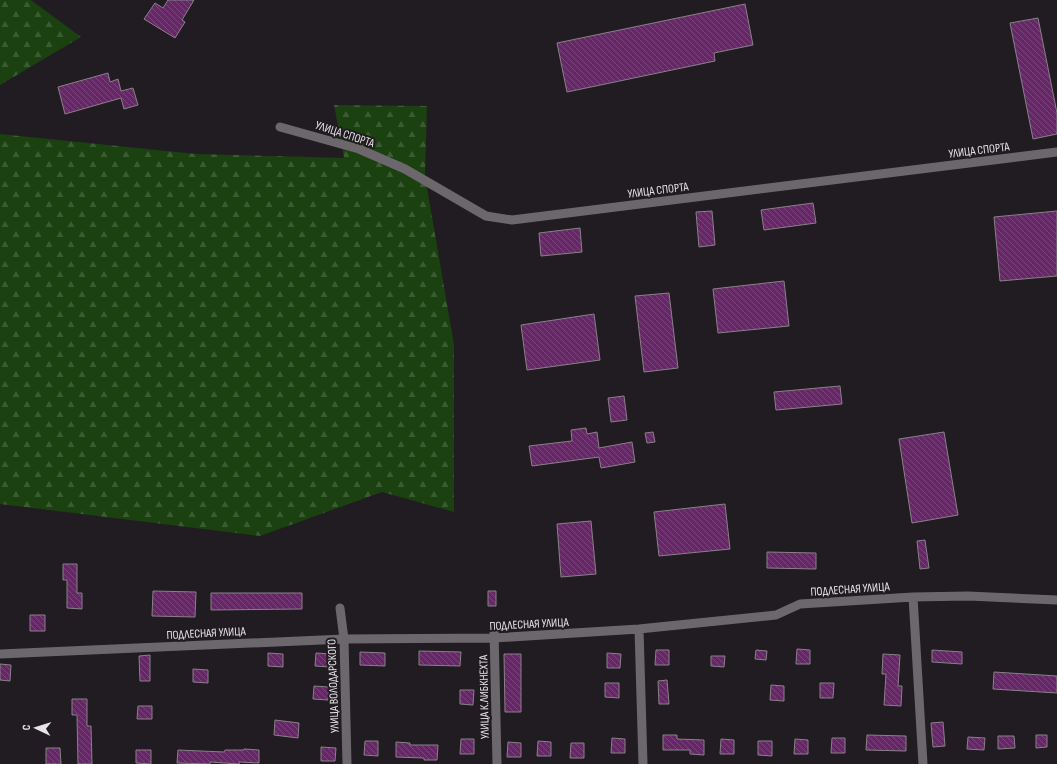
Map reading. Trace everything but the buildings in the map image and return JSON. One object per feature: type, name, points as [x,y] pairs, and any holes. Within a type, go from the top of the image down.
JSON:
[{"type":"street","name":"УЛИЦА СПОРТА","points":[[280,126],[359,149],[405,169],[486,216],[512,220],[1057,152]]},
{"type":"street","name":"ПОДЛЕСНАЯ УЛИЦА","points":[[0,654],[344,639],[639,629],[776,615],[800,604],[913,597],[968,596],[1057,600]]},
{"type":"street","points":[[913,597],[923,764]]},
{"type":"street","name":"УЛИЦА ВОЛОДАРСКОГО","points":[[340,608],[344,639],[348,764]]},
{"type":"street","points":[[639,629],[643,764]]},
{"type":"street","name":"УЛИЦА К.ЛИБКНЕХТА","points":[[494,634],[497,764]]},
{"type":"green space","points":[[0,0],[31,0],[81,37],[0,85]]},
{"type":"green space","points":[[334,105],[427,106],[425,176],[454,345],[454,512],[382,492],[260,536],[0,504],[0,134],[196,154],[344,158]]}]
